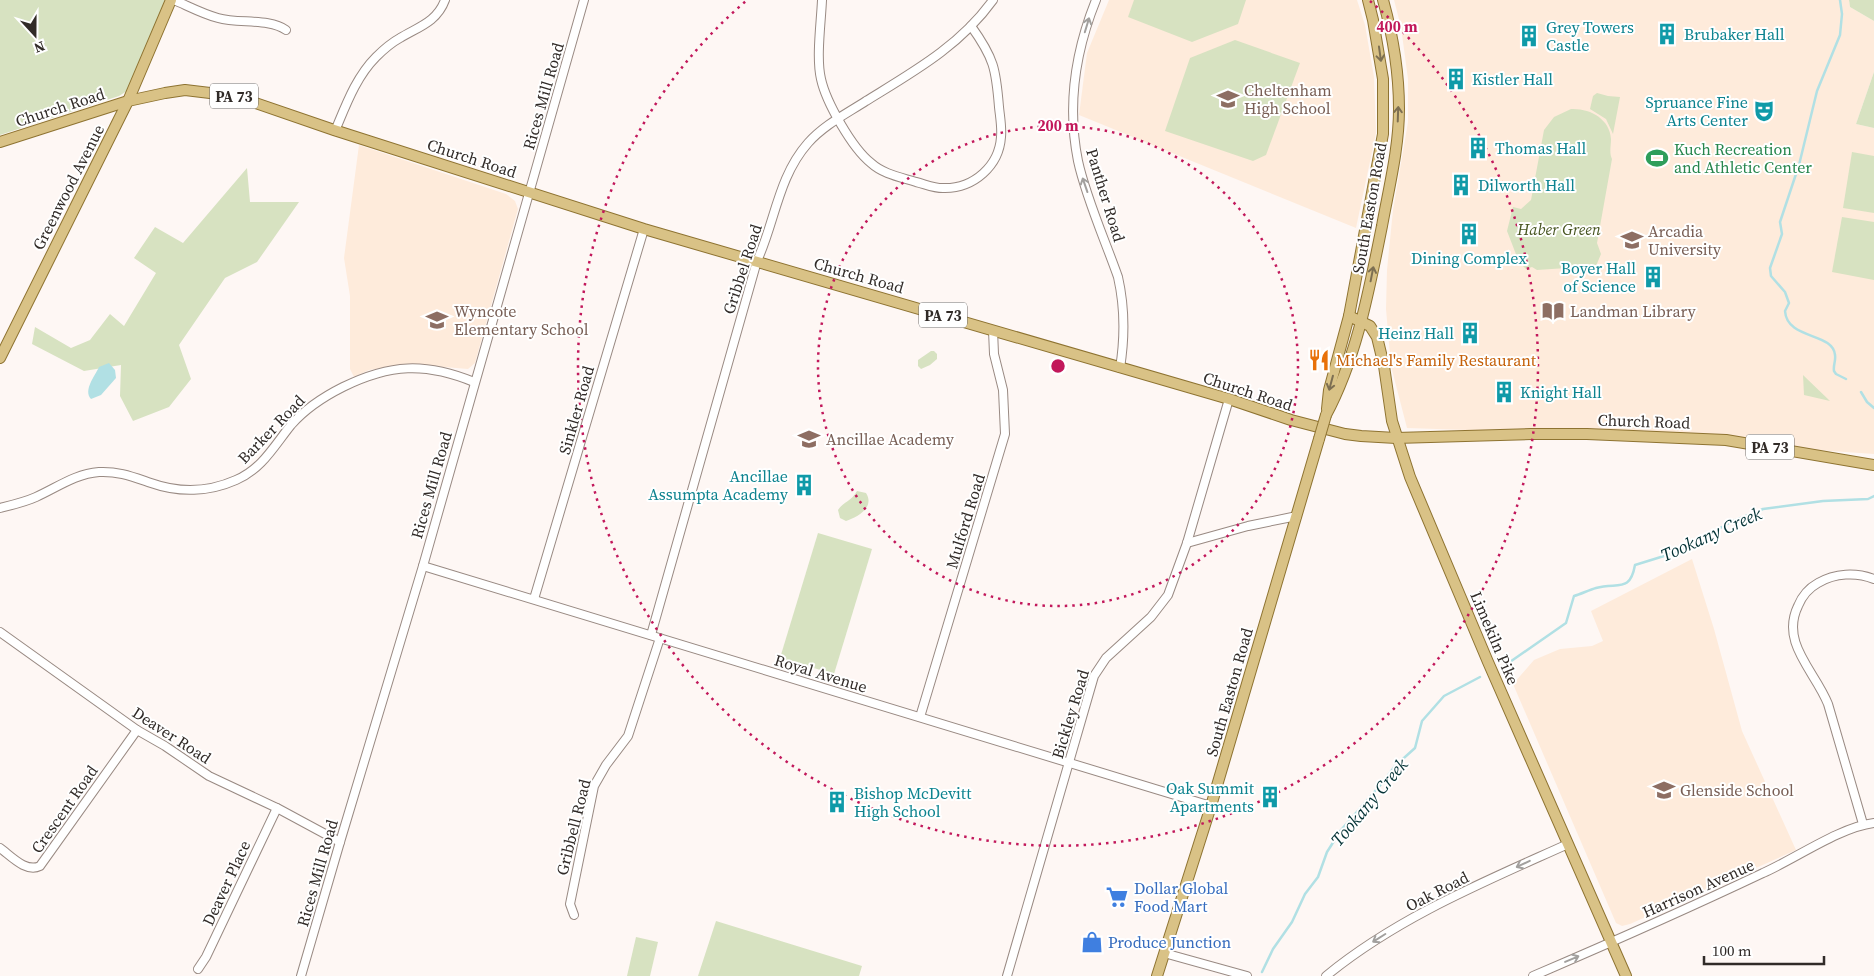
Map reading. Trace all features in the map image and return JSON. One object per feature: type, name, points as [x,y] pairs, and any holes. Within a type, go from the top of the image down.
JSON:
[{"type":"main road","name":"Greenwood Avenue","points":[[0,358],[128,101],[173,0]]},
{"type":"main road","points":[[1369,3],[1384,2]]},
{"type":"main road","name":"South Easton Road","points":[[1326,415],[1339,391],[1367,301],[1397,144],[1398,82],[1395,54],[1384,2]]},
{"type":"main road","name":"South Easton Road","points":[[1157,976],[1211,806],[1326,415],[1329,390],[1349,316],[1383,134],[1383,80],[1369,3]]},
{"type":"main road","name":"Church Road","points":[[0,142],[128,101],[185,90],[235,96],[644,229],[1344,434],[1396,438],[1512,434],[1586,434],[1726,440],[1874,465]]},
{"type":"main road","name":"Limekiln Pike","points":[[1349,316],[1370,326],[1380,346],[1392,422],[1410,476],[1488,662],[1626,976]]},
{"type":"street","points":[[173,0],[217,18],[238,22],[271,24],[281,26],[286,30]]},
{"type":"street","points":[[335,130],[353,90],[370,64],[388,46],[434,18],[445,0]]},
{"type":"street","name":"Rices Mill Road","points":[[301,976],[423,566],[584,0]]},
{"type":"street","points":[[822,0],[820,78],[826,95],[838,118],[858,150],[871,164],[886,172],[942,188],[962,186],[977,179],[993,162],[999,147],[1001,130],[995,69],[987,49],[972,26]]},
{"type":"street","name":"Gribbel Road","points":[[651,635],[757,261],[782,187],[793,164],[812,139],[825,127],[935,58],[972,26],[993,0]]},
{"type":"street","name":"Panther Road","points":[[1096,0],[1076,67],[1072,110],[1078,160],[1118,277],[1123,307],[1124,334],[1120,368]]},
{"type":"street","name":"Sinkler Road","points":[[534,599],[644,229]]},
{"type":"street","name":"Mulford Road","points":[[920,718],[1005,434],[1003,390],[994,354],[993,330]]},
{"type":"street","name":"Barker Road","points":[[0,508],[36,496],[68,480],[100,472],[127,474],[153,484],[179,490],[199,490],[216,487],[244,476],[259,466],[292,424],[320,399],[365,377],[386,370],[403,368],[430,369],[450,373],[474,382]]},
{"type":"street","name":"Bickley Road","points":[[1007,976],[1094,676],[1111,653],[1150,617],[1163,602],[1175,578],[1229,399]]},
{"type":"street","points":[[1187,543],[1239,528],[1296,516]]},
{"type":"street","name":"Royal Avenue","points":[[423,566],[1211,806]]},
{"type":"street","points":[[1863,824],[1828,704],[1821,687],[1796,647],[1792,631],[1794,614],[1798,606],[1805,594],[1816,584],[1832,577],[1847,575],[1861,575],[1874,579]]},
{"type":"street","name":"Deaver Road","points":[[0,632],[137,730],[165,746],[209,776],[277,808],[340,842]]},
{"type":"street","name":"Gribbell Road","points":[[574,915],[570,904],[594,786],[606,765],[628,736],[660,638]]},
{"type":"street","name":"Crescent Road","points":[[0,848],[28,868],[34,869],[40,866],[137,730]]},
{"type":"street","name":"Deaver Place","points":[[198,969],[206,957],[277,808]]},
{"type":"street","name":"Harrison Avenue","points":[[1533,976],[1765,873],[1863,824],[1874,823]]},
{"type":"street","name":"Oak Road","points":[[1326,976],[1370,944],[1424,912],[1568,844]]},
{"type":"street","points":[[1164,953],[1247,976]]},
{"type":"shaded area","name":"Cheltenham High School","points":[[1109,0],[1357,0],[1365,25],[1374,77],[1376,133],[1356,228],[1079,115],[1087,53]]},
{"type":"shaded area","name":"Arcadia University","points":[[1394,0],[1849,0],[1850,7],[1874,21],[1874,72],[1856,124],[1874,128],[1874,454],[1587,434],[1407,428],[1391,366],[1386,309],[1387,270],[1393,210],[1408,122],[1408,79],[1401,27]]},
{"type":"shaded area","points":[[359,145],[506,194],[515,201],[518,209],[475,363],[468,369],[409,364],[369,370],[354,377],[350,369],[350,296],[344,258]]},
{"type":"shaded area","name":"Glenside School","points":[[1692,559],[1714,629],[1742,731],[1796,850],[1622,926],[1616,923],[1513,684],[1534,660],[1560,649],[1592,646],[1603,641],[1591,611]]},
{"type":"green space","points":[[0,0],[166,0],[127,91],[119,96],[0,135]]},
{"type":"green space","points":[[1134,0],[1246,0],[1238,24],[1192,42],[1128,17]]},
{"type":"green space","points":[[1849,0],[1874,0],[1874,21],[1850,7]]},
{"type":"green space","points":[[1235,40],[1300,63],[1266,155],[1253,161],[1165,131],[1190,58]]},
{"type":"green space","points":[[1874,72],[1874,128],[1856,124]]},
{"type":"green space","points":[[1597,93],[1620,97],[1613,134],[1606,119],[1590,109],[1593,96]]},
{"type":"green space","name":"Haber Green","points":[[1571,109],[1585,110],[1598,116],[1603,120],[1610,132],[1612,159],[1597,243],[1601,254],[1596,266],[1537,270],[1532,267],[1526,269],[1519,262],[1507,231],[1513,207],[1521,209],[1531,200],[1544,130],[1554,117]]},
{"type":"green space","points":[[1852,152],[1874,156],[1874,213],[1843,208]]},
{"type":"green space","points":[[247,168],[250,202],[299,202],[257,262],[225,278],[179,345],[191,379],[169,407],[133,421],[120,396],[121,365],[84,371],[32,344],[35,327],[71,348],[90,340],[110,314],[124,326],[156,273],[134,258],[155,227],[183,243]]},
{"type":"green space","points":[[1842,217],[1874,222],[1874,280],[1832,272]]},
{"type":"green space","points":[[931,351],[937,354],[937,359],[921,369],[918,366],[918,360]]},
{"type":"green space","points":[[1803,375],[1830,401],[1804,395]]},
{"type":"green space","points":[[857,491],[866,493],[868,498],[867,507],[860,514],[846,521],[840,518],[838,510]]},
{"type":"green space","points":[[818,533],[872,549],[834,674],[780,658]]},
{"type":"green space","points":[[716,921],[862,966],[859,976],[698,976]]},
{"type":"green space","points":[[636,937],[658,942],[650,976],[627,976]]},
{"type":"water","points":[[109,363],[115,370],[116,378],[101,395],[91,399],[88,391],[89,387],[99,367]]},
{"type":"waterway","points":[[1840,0],[1842,14],[1840,35],[1817,91],[1799,165],[1780,222],[1782,234],[1770,268],[1771,276],[1785,292],[1789,303],[1785,311],[1788,320],[1793,327],[1801,332],[1827,342],[1835,355],[1834,371],[1846,379]]},
{"type":"waterway","points":[[1861,392],[1867,402],[1874,408]]},
{"type":"waterway","name":"Tookany Creek","points":[[1507,664],[1566,623],[1574,596],[1596,588],[1626,583],[1630,580],[1635,565],[1677,552],[1731,522],[1763,509],[1823,501],[1868,499],[1874,496]]},
{"type":"waterway","name":"Tookany Creek","points":[[1262,972],[1273,949],[1292,922],[1305,894],[1318,877],[1327,852],[1341,830],[1395,766],[1415,748],[1422,721],[1444,696],[1480,677]]},
{"type":"place","name":"Brubaker Hall","points":[[1667,34]]},
{"type":"place","name":"Grey Towers Castle","points":[[1529,36]]},
{"type":"place","name":"Kistler Hall","points":[[1456,79]]},
{"type":"place","name":"Cheltenham High School","points":[[1228,99]]},
{"type":"place","name":"Spruance Fine Arts Center","points":[[1764,111]]},
{"type":"place","name":"Thomas Hall","points":[[1478,148]]},
{"type":"place","name":"Kuch Recreation and Athletic Center","points":[[1657,158]]},
{"type":"place","name":"Dilworth Hall","points":[[1461,185]]},
{"type":"place","name":"Dining Complex","points":[[1469,234]]},
{"type":"place","name":"Arcadia University","points":[[1632,240]]},
{"type":"place","name":"Boyer Hall of Science","points":[[1653,277]]},
{"type":"place","name":"Landman Library","points":[[1553,311]]},
{"type":"place","name":"Wyncote Elementary School","points":[[437,320]]},
{"type":"place","name":"Heinz Hall","points":[[1470,333]]},
{"type":"place","name":"Michael's Family Restaurant","points":[[1319,360]]},
{"type":"place","name":"Knight Hall","points":[[1504,392]]},
{"type":"place","name":"Ancillae Academy","points":[[809,439]]},
{"type":"place","name":"Ancillae Assumpta Academy","points":[[804,485]]},
{"type":"place","name":"Glenside School","points":[[1664,790]]},
{"type":"place","name":"Oak Summit Apartments","points":[[1270,797]]},
{"type":"place","name":"Bishop McDevitt High School","points":[[837,802]]},
{"type":"place","name":"Dollar Global Food Mart","points":[[1117,897]]},
{"type":"place","name":"Produce Junction","points":[[1092,942]]}]
